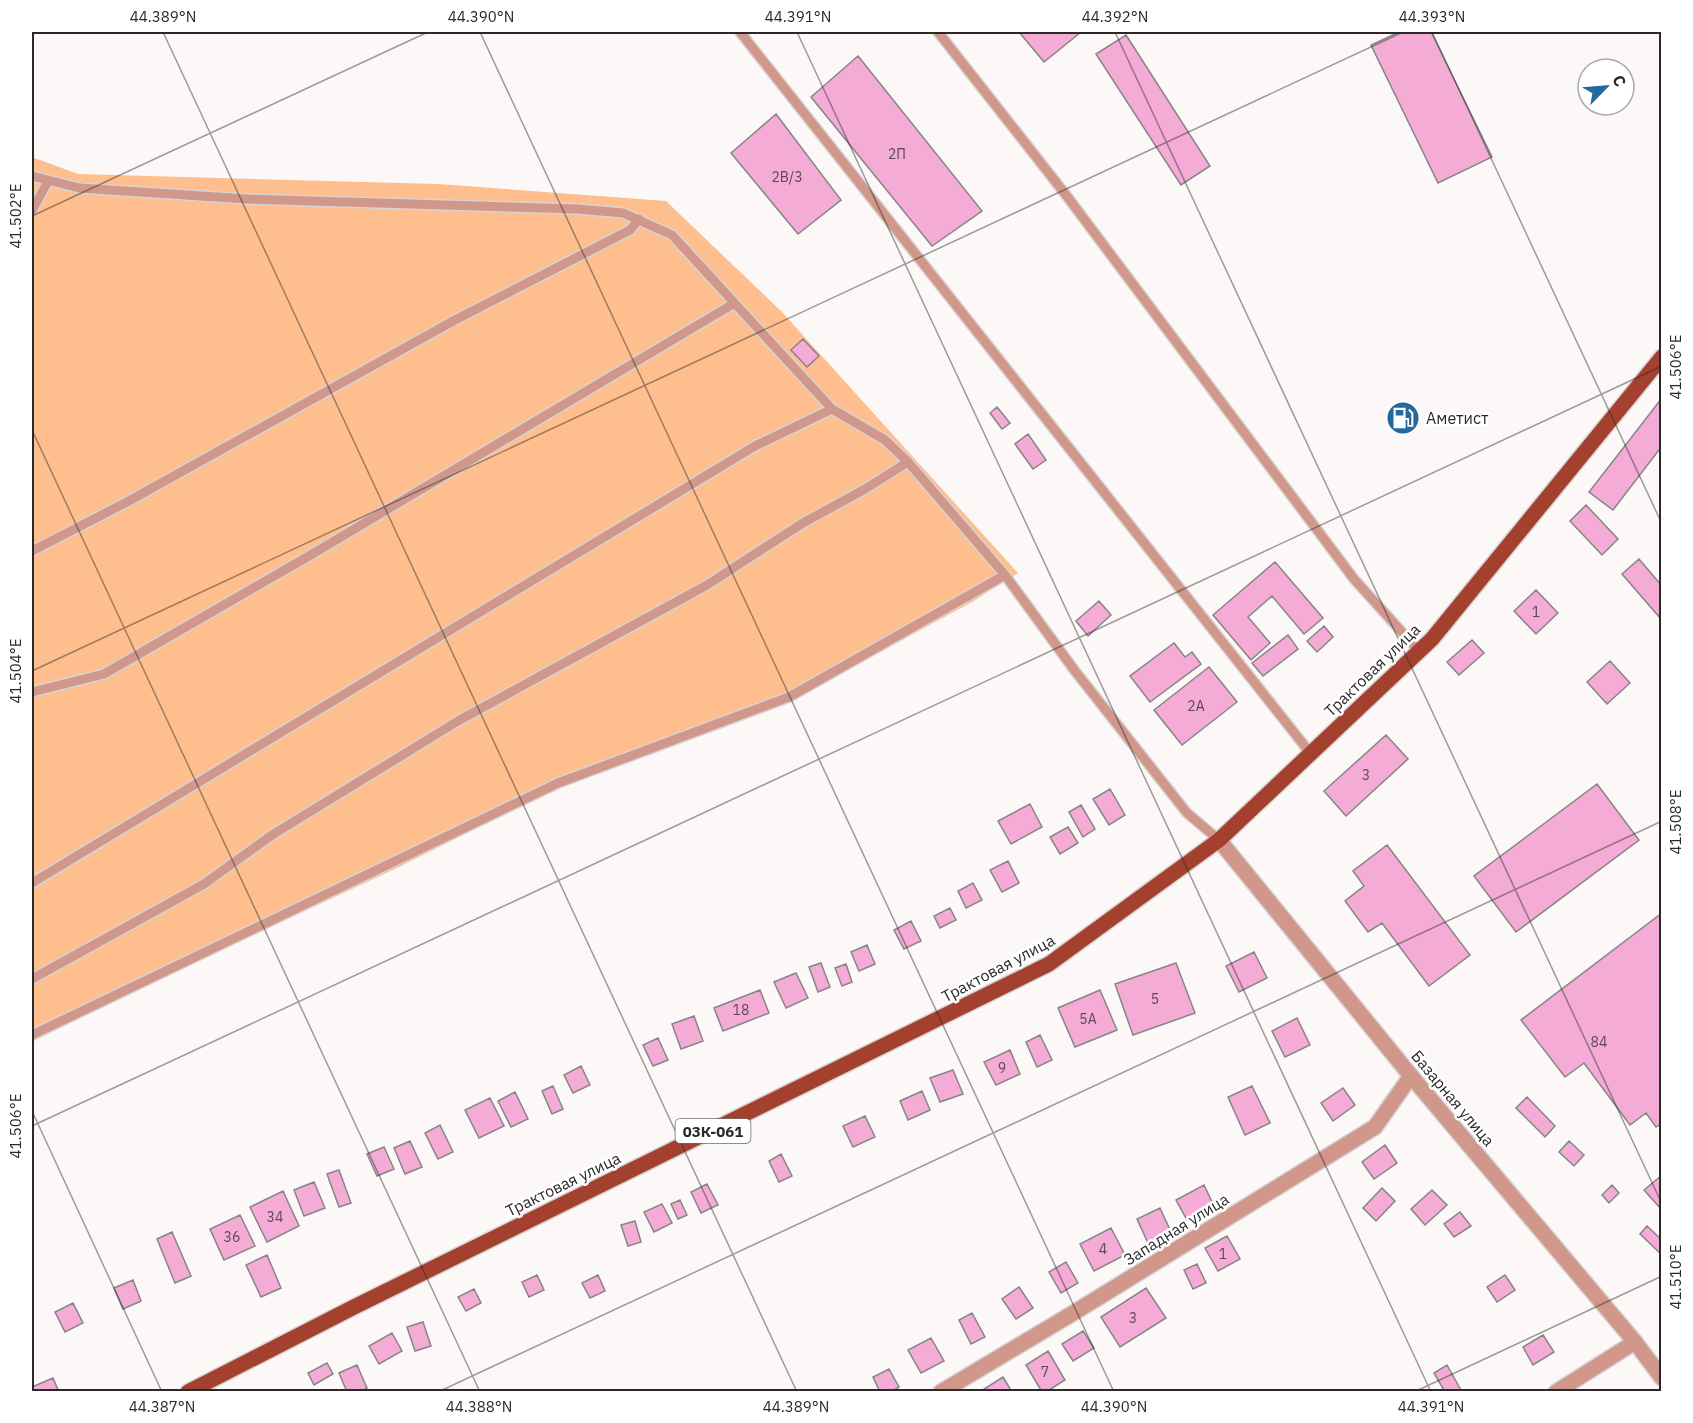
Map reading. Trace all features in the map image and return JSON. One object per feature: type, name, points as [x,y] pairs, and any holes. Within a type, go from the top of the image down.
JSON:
[{"type":"main road","name":"Трактовая улица","points":[[188,1392],[354,1307],[1049,964],[1219,840],[1432,639],[1662,357]]},
{"type":"street","name":"Базарная улица","points":[[1219,840],[1411,1076],[1635,1342],[1662,1378]]},
{"type":"street","name":"Западная улица","points":[[941,1392],[1375,1127],[1411,1076]]},
{"type":"street","points":[[1556,1392],[1635,1342]]},
{"type":"lane","points":[[740,32],[1311,754]]},
{"type":"lane","points":[[938,32],[1066,195],[1354,579],[1419,651]]},
{"type":"lane","points":[[32,176],[48,182],[79,188],[247,199],[578,209],[623,213],[672,235],[733,304],[832,409],[885,440],[908,462],[1005,575],[1075,671],[1187,813],[1219,840]]},
{"type":"lane","points":[[32,211],[48,182]]},
{"type":"lane","points":[[32,551],[127,502],[455,320],[630,230],[639,219]]},
{"type":"lane","points":[[32,692],[104,674],[309,556],[733,304]]},
{"type":"lane","points":[[32,883],[755,446],[832,409]]},
{"type":"lane","points":[[32,979],[204,884],[272,835],[458,721],[706,585],[803,523],[908,462]]},
{"type":"lane","points":[[32,1035],[558,783],[789,697],[1005,575]]},
{"type":"shaded area","points":[[32,157],[78,174],[438,184],[666,201],[782,312],[1018,573],[972,602],[792,700],[559,787],[395,869],[103,1005],[32,1042]]},
{"type":"building","points":[[1019,32],[1081,32],[1044,62]]},
{"type":"building","points":[[1399,32],[1431,32],[1492,157],[1438,183],[1371,45]]},
{"type":"building","points":[[1126,35],[1210,166],[1181,185],[1096,54]]},
{"type":"building","points":[[858,56],[982,211],[932,246],[811,97]]},
{"type":"building","points":[[776,114],[841,200],[798,234],[731,153]]},
{"type":"building","points":[[803,339],[819,356],[807,367],[791,350]]},
{"type":"building","points":[[1662,398],[1662,446],[1613,510],[1589,492]]},
{"type":"building","points":[[997,407],[1010,423],[1002,429],[990,413]]},
{"type":"building","points":[[1028,434],[1046,460],[1033,469],[1015,444]]},
{"type":"building","points":[[1586,505],[1618,539],[1602,555],[1570,521]]},
{"type":"building","points":[[1639,559],[1662,586],[1661,619],[1622,574]]},
{"type":"building","points":[[1275,562],[1323,618],[1304,634],[1272,596],[1248,617],[1270,643],[1251,660],[1213,615]]},
{"type":"building","points":[[1536,590],[1558,613],[1536,634],[1514,611]]},
{"type":"building","points":[[1099,601],[1111,615],[1088,636],[1076,621]]},
{"type":"building","points":[[1324,626],[1333,637],[1317,652],[1307,641]]},
{"type":"building","points":[[1288,635],[1298,649],[1263,676],[1252,663]]},
{"type":"building","points":[[1472,640],[1484,653],[1459,675],[1447,662]]},
{"type":"building","points":[[1174,643],[1185,657],[1192,652],[1201,664],[1150,702],[1130,676]]},
{"type":"building","points":[[1610,661],[1630,683],[1607,704],[1587,682]]},
{"type":"building","points":[[1209,667],[1237,702],[1182,745],[1154,710]]},
{"type":"building","points":[[1386,735],[1408,759],[1346,816],[1324,791]]},
{"type":"building","points":[[1597,784],[1639,840],[1516,932],[1474,876]]},
{"type":"building","points":[[1110,789],[1125,815],[1109,825],[1093,799]]},
{"type":"building","points":[[1030,804],[1042,827],[1011,844],[998,821]]},
{"type":"building","points":[[1081,805],[1095,829],[1083,837],[1069,812]]},
{"type":"building","points":[[1068,827],[1078,843],[1060,854],[1050,837]]},
{"type":"building","points":[[1387,845],[1470,955],[1429,986],[1382,923],[1368,932],[1345,901],[1364,886],[1353,871]]},
{"type":"building","points":[[1008,861],[1019,883],[1002,892],[990,870]]},
{"type":"building","points":[[973,883],[982,900],[966,908],[958,891]]},
{"type":"building","points":[[950,908],[956,920],[940,928],[934,916]]},
{"type":"building","points":[[1662,913],[1662,1123],[1656,1127],[1646,1113],[1630,1125],[1584,1063],[1565,1077],[1521,1020]]},
{"type":"building","points":[[911,921],[921,941],[904,949],[894,930]]},
{"type":"building","points":[[867,945],[875,964],[859,971],[851,952]]},
{"type":"building","points":[[1254,952],[1267,978],[1239,992],[1226,966]]},
{"type":"building","points":[[821,963],[830,987],[818,992],[809,967]]},
{"type":"building","points":[[1176,963],[1195,1013],[1133,1035],[1115,984]]},
{"type":"building","points":[[846,964],[852,982],[842,986],[835,968]]},
{"type":"building","points":[[796,973],[808,998],[786,1008],[774,982]]},
{"type":"building","points":[[760,990],[769,1013],[723,1031],[714,1008]]},
{"type":"building","points":[[1100,990],[1117,1030],[1075,1047],[1058,1008]]},
{"type":"building","points":[[694,1016],[703,1041],[681,1049],[672,1024]]},
{"type":"building","points":[[1297,1018],[1310,1045],[1285,1057],[1272,1031]]},
{"type":"building","points":[[1040,1035],[1052,1060],[1037,1067],[1026,1042]]},
{"type":"building","points":[[658,1038],[668,1060],[653,1066],[643,1045]]},
{"type":"building","points":[[1010,1050],[1020,1074],[996,1085],[984,1062]]},
{"type":"building","points":[[581,1066],[590,1085],[573,1093],[564,1075]]},
{"type":"building","points":[[953,1070],[963,1094],[940,1102],[930,1078]]},
{"type":"building","points":[[553,1086],[563,1109],[552,1114],[542,1091]]},
{"type":"building","points":[[1252,1086],[1270,1123],[1245,1135],[1228,1097]]},
{"type":"building","points":[[1343,1088],[1355,1105],[1333,1121],[1321,1103]]},
{"type":"building","points":[[922,1091],[930,1110],[908,1120],[900,1101]]},
{"type":"building","points":[[515,1092],[528,1119],[511,1127],[498,1101]]},
{"type":"building","points":[[1527,1097],[1555,1126],[1545,1137],[1516,1108]]},
{"type":"building","points":[[490,1098],[504,1126],[479,1138],[465,1110]]},
{"type":"building","points":[[865,1116],[875,1137],[853,1147],[843,1126]]},
{"type":"building","points":[[440,1125],[453,1152],[438,1159],[425,1133]]},
{"type":"building","points":[[410,1141],[422,1167],[405,1174],[394,1148]]},
{"type":"building","points":[[1569,1141],[1584,1155],[1574,1166],[1559,1152]]},
{"type":"building","points":[[1385,1145],[1397,1163],[1374,1179],[1362,1162]]},
{"type":"building","points":[[384,1147],[394,1169],[377,1176],[367,1154]]},
{"type":"building","points":[[781,1154],[792,1176],[779,1182],[769,1161]]},
{"type":"building","points":[[339,1170],[351,1203],[339,1207],[327,1174]]},
{"type":"building","points":[[1662,1175],[1662,1210],[1644,1190]]},
{"type":"building","points":[[314,1182],[325,1208],[304,1216],[294,1190]]},
{"type":"building","points":[[707,1184],[718,1205],[701,1213],[691,1192]]},
{"type":"building","points":[[1204,1185],[1214,1206],[1187,1220],[1176,1200]]},
{"type":"building","points":[[1612,1185],[1619,1193],[1609,1203],[1602,1195]]},
{"type":"building","points":[[1382,1188],[1395,1201],[1376,1221],[1363,1208]]},
{"type":"building","points":[[1432,1190],[1447,1205],[1425,1225],[1411,1209]]},
{"type":"building","points":[[283,1191],[299,1226],[267,1242],[250,1207]]},
{"type":"building","points":[[680,1200],[687,1215],[678,1219],[671,1204]]},
{"type":"building","points":[[662,1204],[672,1223],[654,1232],[644,1212]]},
{"type":"building","points":[[1160,1208],[1171,1232],[1148,1243],[1137,1219]]},
{"type":"building","points":[[1460,1212],[1471,1226],[1454,1237],[1444,1224]]},
{"type":"building","points":[[240,1215],[255,1246],[224,1260],[210,1229]]},
{"type":"building","points":[[635,1221],[641,1242],[628,1246],[621,1225]]},
{"type":"building","points":[[1647,1226],[1662,1240],[1662,1255],[1640,1234]]},
{"type":"building","points":[[1111,1228],[1125,1255],[1094,1271],[1080,1244]]},
{"type":"building","points":[[172,1232],[191,1276],[175,1283],[157,1239]]},
{"type":"building","points":[[1227,1236],[1240,1259],[1218,1271],[1205,1248]]},
{"type":"building","points":[[267,1255],[281,1288],[261,1297],[246,1265]]},
{"type":"building","points":[[1066,1262],[1078,1283],[1061,1293],[1049,1272]]},
{"type":"building","points":[[1197,1264],[1206,1283],[1193,1289],[1184,1270]]},
{"type":"building","points":[[537,1275],[544,1290],[529,1297],[522,1282]]},
{"type":"building","points":[[598,1275],[605,1291],[590,1298],[582,1283]]},
{"type":"building","points":[[1505,1275],[1515,1290],[1497,1302],[1487,1287]]},
{"type":"building","points":[[133,1280],[141,1301],[123,1309],[114,1288]]},
{"type":"building","points":[[1019,1287],[1033,1308],[1016,1319],[1002,1299]]},
{"type":"building","points":[[1146,1288],[1166,1318],[1120,1347],[1101,1317]]},
{"type":"building","points":[[474,1289],[481,1303],[466,1311],[458,1297]]},
{"type":"building","points":[[73,1303],[83,1323],[65,1332],[55,1312]]},
{"type":"building","points":[[972,1313],[985,1337],[971,1344],[959,1320]]},
{"type":"building","points":[[423,1322],[431,1346],[415,1351],[407,1327]]},
{"type":"building","points":[[1083,1331],[1094,1348],[1073,1361],[1062,1344]]},
{"type":"building","points":[[392,1333],[402,1351],[379,1364],[369,1346]]},
{"type":"building","points":[[1543,1335],[1554,1352],[1533,1365],[1523,1347]]},
{"type":"building","points":[[931,1338],[944,1361],[921,1373],[908,1350]]},
{"type":"building","points":[[1048,1351],[1065,1380],[1046,1392],[1042,1392],[1026,1365]]},
{"type":"building","points":[[327,1363],[333,1374],[314,1385],[308,1373]]},
{"type":"building","points":[[357,1365],[367,1388],[360,1392],[347,1392],[339,1373]]},
{"type":"building","points":[[1447,1365],[1462,1392],[1445,1392],[1434,1373]]},
{"type":"building","points":[[889,1369],[899,1387],[891,1392],[880,1392],[873,1377]]},
{"type":"building","points":[[1003,1377],[1012,1392],[981,1392],[981,1391]]},
{"type":"building","points":[[53,1378],[59,1392],[32,1392],[32,1387]]},
{"type":"place","name":"Аметист","points":[[1403,418]]}]
